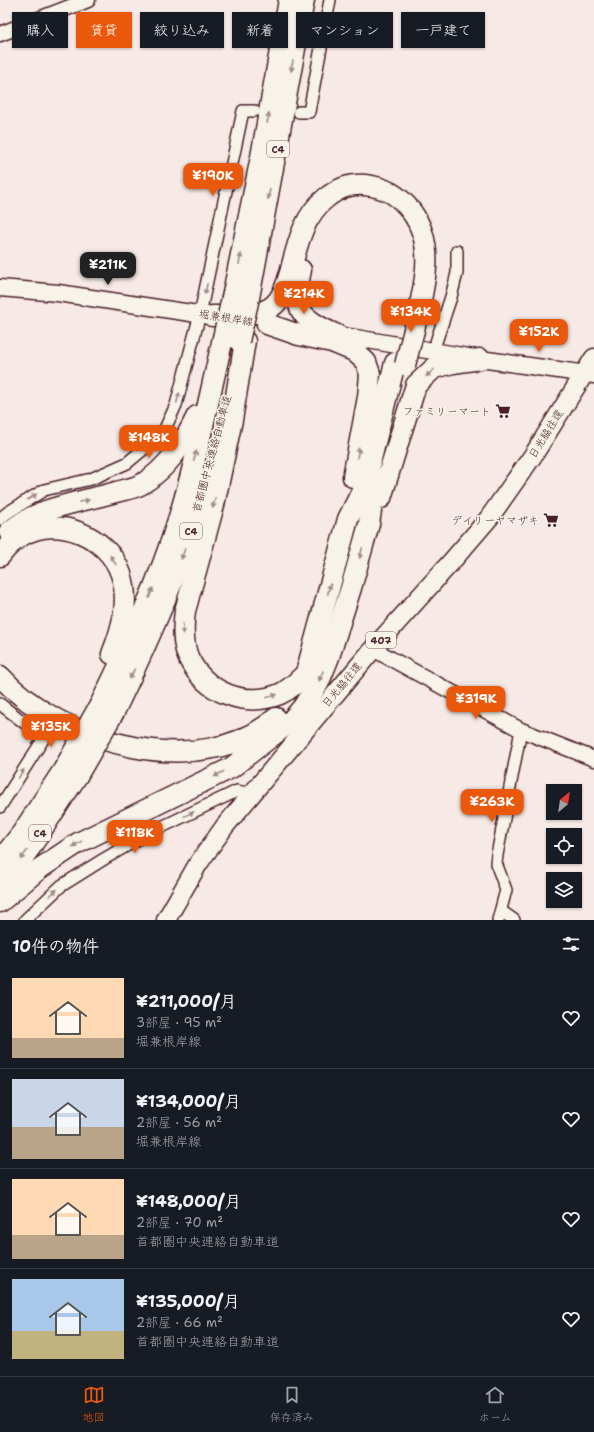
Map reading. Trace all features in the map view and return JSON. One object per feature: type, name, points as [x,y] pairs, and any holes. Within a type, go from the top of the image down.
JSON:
[{"type":"highway","name":"C4","points":[[240,298],[261,157],[289,0]]},
{"type":"highway","name":"C4","points":[[240,298],[304,0]]},
{"type":"highway","points":[[206,315],[260,312],[273,306],[285,288],[301,233],[309,218],[320,203],[336,190],[352,184],[388,190],[403,200],[416,218],[423,235],[427,252],[426,278],[409,329],[364,487],[348,519]]},
{"type":"highway","points":[[337,335],[318,326],[306,318],[298,305],[297,293],[304,259],[313,234],[322,217],[333,205],[348,196],[370,194],[388,200],[400,209],[410,221],[415,233],[417,247],[416,281],[409,329]]},
{"type":"highway","points":[[240,298],[236,340],[232,420],[214,505],[184,611],[184,641],[189,659],[205,682],[223,693],[245,700],[262,699],[280,694],[294,686],[306,673]]},
{"type":"highway","points":[[0,676],[28,702],[56,720],[73,728],[114,742],[164,751],[199,750],[230,743],[254,733],[272,722],[296,697],[306,673],[348,519],[352,486],[368,398],[370,374],[366,362],[354,351],[332,342],[299,335],[267,324]]},
{"type":"highway","name":"首都圏中央連絡自動車道","points":[[0,888],[34,842],[67,770],[101,706],[148,602],[173,533],[197,450],[212,384],[236,340]]},
{"type":"highway","name":"首都圏中央連絡自動車道","points":[[101,706],[163,607],[189,537],[216,447],[236,340]]},
{"type":"highway","name":"日光脇往還","points":[[166,920],[198,864],[225,826],[373,649],[489,518],[589,375],[594,358]]},
{"type":"highway","points":[[0,902],[39,869],[78,843],[225,771],[246,758],[272,735],[290,722],[303,707],[319,682],[330,657],[369,524],[384,491],[416,385],[434,368],[453,363],[480,359]]},
{"type":"highway","points":[[369,524],[373,490],[400,364]]},
{"type":"highway","points":[[0,540],[22,521],[55,507],[97,498],[141,484],[168,463],[185,441],[212,384]]},
{"type":"highway","points":[[0,556],[23,535],[36,530],[52,528],[68,529],[85,534],[102,545],[113,559],[121,573],[124,588],[125,608],[120,632],[110,660],[101,706]]},
{"type":"highway","points":[[0,690],[21,710],[47,727],[66,736],[110,751],[134,756],[198,760],[228,754],[272,735]]},
{"type":"highway","name":"首都圏中央連絡自動車道","points":[[0,861],[67,770]]},
{"type":"main road","name":"堀兼根岸線","points":[[0,288],[58,293],[267,324],[480,359],[589,375]]},
{"type":"street","points":[[0,34],[88,0]]},
{"type":"street","points":[[299,112],[309,112],[330,0]]},
{"type":"street","points":[[0,519],[44,490],[91,479],[127,463],[163,433],[176,405],[206,315],[243,111],[254,111]]},
{"type":"street","points":[[434,351],[457,273],[457,251]]},
{"type":"street","points":[[373,649],[521,730],[594,759]]},
{"type":"street","points":[[0,704],[44,738],[0,807]]},
{"type":"street","points":[[514,920],[500,915],[506,890],[496,863],[521,730]]},
{"type":"street","points":[[25,920],[61,886],[147,834],[236,790],[252,794]]},
{"type":"place","name":"ファミリーマート","points":[[503,411]]},
{"type":"place","name":"デイリーヤマザキ","points":[[551,520]]}]
